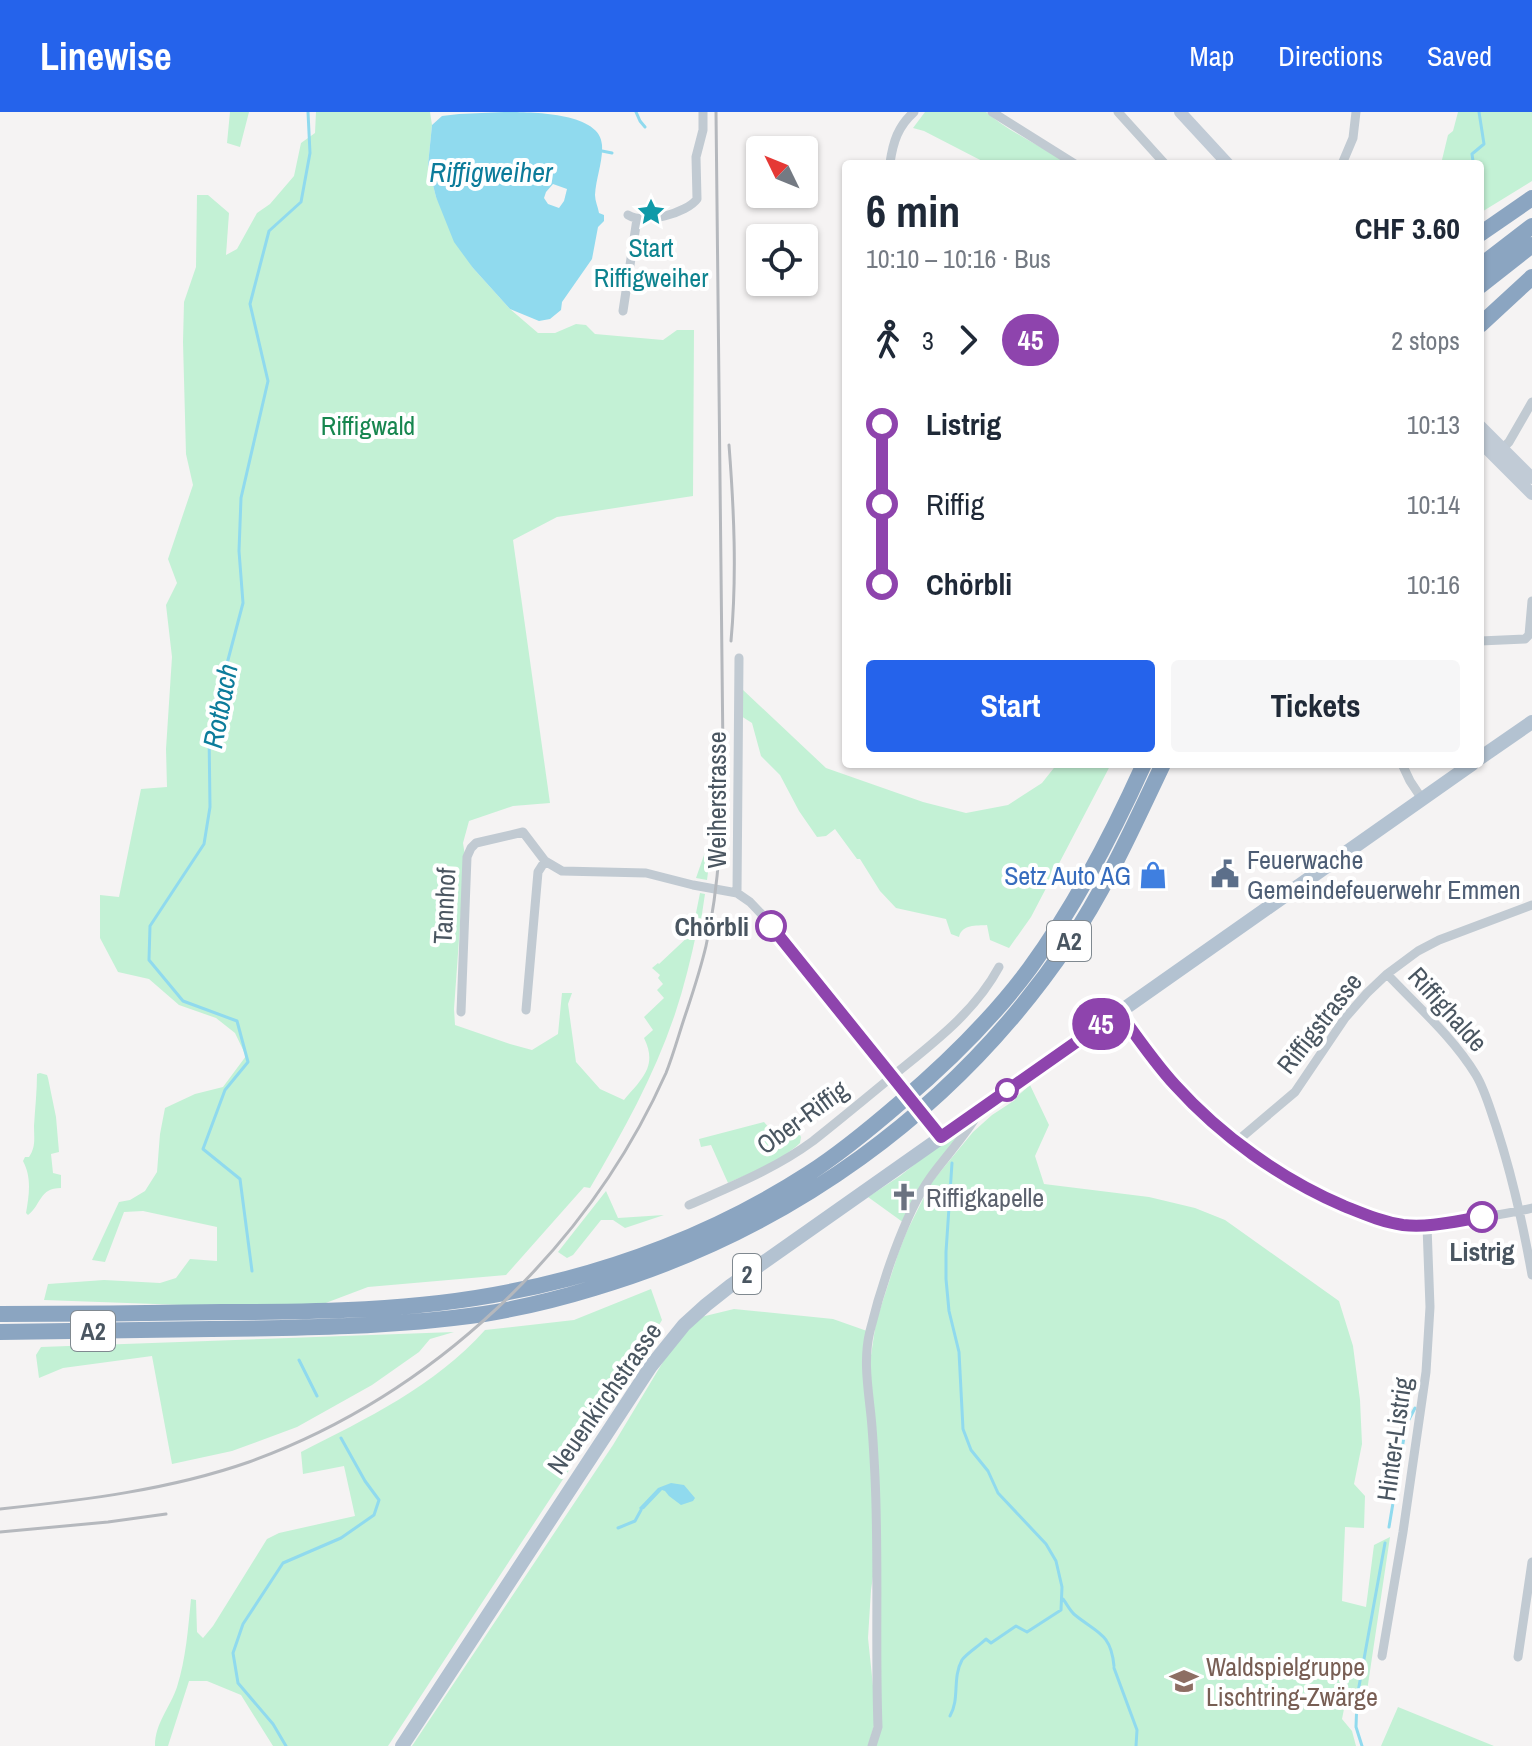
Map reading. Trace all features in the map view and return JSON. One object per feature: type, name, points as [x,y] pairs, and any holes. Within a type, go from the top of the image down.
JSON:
[{"type":"highway","points":[[1484,231],[1532,198]]},
{"type":"highway","points":[[1484,263],[1532,226]]},
{"type":"highway","points":[[1484,283],[1532,245]]},
{"type":"highway","points":[[1484,321],[1532,277]]},
{"type":"highway","name":"A2","points":[[0,1332],[186,1330],[364,1318],[581,1275],[628,1261],[721,1223],[810,1173],[925,1082],[985,1021],[1028,970],[1075,899],[1104,848],[1142,768]]},
{"type":"highway","name":"A2","points":[[0,1314],[185,1312],[447,1318],[527,1306],[610,1283],[694,1253],[799,1200],[863,1156],[968,1066],[1037,987],[1069,943],[1127,841],[1161,768]]},
{"type":"main road","points":[[1180,112],[1224,160]]},
{"type":"main road","points":[[1484,432],[1532,494]]},
{"type":"main road","points":[[1484,444],[1532,478]]},
{"type":"main road","points":[[1484,755],[1532,722]]},
{"type":"main road","name":"Neuenkirchstrasse","points":[[402,1746],[638,1385],[694,1315],[730,1286],[981,1108],[1466,768]]},
{"type":"street","points":[[623,311],[632,217],[644,220],[687,209],[697,199],[696,157],[703,130],[703,112]]},
{"type":"street","points":[[891,160],[896,135],[914,112]]},
{"type":"street","points":[[992,112],[1069,160]]},
{"type":"street","points":[[1118,112],[1161,160]]},
{"type":"street","points":[[1348,160],[1356,112]]},
{"type":"street","points":[[1499,453],[1509,442],[1521,418],[1529,413],[1532,402]]},
{"type":"street","points":[[1484,641],[1525,639],[1528,636],[1532,601]]},
{"type":"street","name":"Weiherstrasse","points":[[739,658],[737,893],[760,912],[941,1137]]},
{"type":"street","points":[[1404,768],[1422,799]]},
{"type":"street","name":"Tannhof","points":[[461,1012],[467,857],[471,848],[476,843],[523,832],[545,861]]},
{"type":"street","points":[[526,1010],[538,872],[545,861],[562,871],[646,873],[737,893]]},
{"type":"street","name":"Riffigstrasse","points":[[1236,1142],[1295,1092],[1345,1018],[1387,974],[1439,940],[1532,905]]},
{"type":"street","points":[[892,1077],[936,1041],[977,1000],[990,985],[999,967]]},
{"type":"street","name":"Riffighalde","points":[[1387,974],[1451,1041],[1478,1078],[1507,1161],[1532,1275]]},
{"type":"street","points":[[1119,1012],[1172,1083],[1236,1142],[1271,1167],[1325,1197],[1383,1221],[1405,1225],[1427,1226],[1532,1208]]},
{"type":"street","name":"Ober-Riffig","points":[[689,1205],[757,1176],[792,1156],[892,1077]]},
{"type":"street","points":[[872,1746],[878,1727],[874,1446],[866,1370],[869,1337],[895,1253],[916,1203],[929,1179],[965,1135],[981,1108]]},
{"type":"street","name":"Hinter-Listrig","points":[[1382,1656],[1425,1376],[1430,1307],[1427,1226]]},
{"type":"street","points":[[1518,1657],[1532,1562]]},
{"type":"green space","points":[[230,112],[249,112],[240,147],[227,143]]},
{"type":"green space","name":"Riffigwald","points":[[316,112],[430,112],[432,125],[428,165],[436,197],[473,268],[510,309],[538,333],[555,333],[576,324],[586,325],[595,334],[663,340],[677,330],[694,330],[693,496],[557,517],[513,540],[550,803],[513,806],[469,821],[463,843],[465,856],[455,1025],[532,1050],[558,1034],[562,993],[572,993],[568,1004],[576,1062],[600,1089],[624,1100],[642,1079],[649,1064],[644,1038],[653,1030],[644,1017],[664,998],[657,990],[663,984],[658,978],[660,975],[652,968],[692,933],[700,893],[705,894],[700,927],[667,1037],[648,1082],[614,1146],[590,1188],[584,1187],[506,1275],[368,1287],[323,1304],[183,1305],[44,1300],[48,1284],[104,1280],[160,1283],[176,1278],[190,1259],[217,1261],[217,1227],[143,1211],[124,1212],[105,1262],[92,1260],[119,1202],[130,1200],[145,1191],[157,1172],[165,1108],[195,1094],[223,1087],[246,1056],[235,1033],[216,1018],[179,1005],[149,979],[118,972],[100,938],[100,895],[119,897],[141,789],[167,787],[166,749],[172,657],[166,605],[177,583],[168,559],[193,485],[186,454],[183,342],[184,302],[196,267],[197,195],[208,195],[229,213],[226,255],[237,249],[257,213],[270,204],[294,176],[301,143],[315,133]]},
{"type":"green space","points":[[925,112],[986,112],[1062,160],[980,160],[913,128]]},
{"type":"green space","points":[[1458,112],[1532,112],[1532,181],[1484,211],[1484,160],[1442,160],[1448,135],[1453,131]]},
{"type":"green space","points":[[742,689],[826,768],[923,802],[966,813],[1008,805],[1042,783],[1054,768],[1109,768],[1031,917],[1009,948],[990,940],[987,925],[966,928],[959,937],[951,934],[946,919],[896,908],[835,829],[826,836],[817,837],[780,775],[761,756],[752,723],[741,716]]},
{"type":"green space","points":[[711,849],[707,880],[696,878],[704,855]]},
{"type":"green space","points":[[37,1074],[47,1075],[56,1117],[59,1152],[51,1154],[53,1173],[61,1175],[61,1188],[45,1194],[28,1215],[29,1180],[23,1161],[29,1157],[34,1146]]},
{"type":"green space","points":[[1030,1085],[1049,1125],[1035,1156],[1044,1184],[1149,1197],[1195,1208],[1225,1220],[1339,1301],[1353,1346],[1360,1400],[1362,1444],[1354,1484],[1365,1496],[1364,1528],[1345,1527],[1342,1601],[1366,1607],[1374,1545],[1390,1537],[1367,1691],[1348,1689],[1342,1719],[1352,1731],[1356,1746],[874,1746],[879,1735],[870,1362],[876,1322],[907,1231],[931,1183],[973,1132]]},
{"type":"green space","points":[[764,1122],[771,1130],[794,1124],[801,1137],[800,1143],[775,1161],[728,1183],[711,1145],[701,1147],[699,1139]]},
{"type":"green space","points":[[962,1130],[904,1223],[868,1197],[900,1176]]},
{"type":"green space","points":[[606,1191],[618,1218],[664,1215],[625,1228],[613,1220],[601,1220],[573,1255],[567,1258],[558,1252]]},
{"type":"green space","points":[[651,1289],[662,1320],[592,1435],[388,1746],[273,1746],[241,1695],[207,1681],[189,1681],[168,1746],[155,1746],[157,1730],[180,1676],[191,1599],[196,1600],[197,1632],[203,1638],[267,1539],[279,1533],[355,1516],[344,1466],[303,1474],[301,1452],[375,1414],[422,1385],[485,1330],[574,1320]]},
{"type":"green space","points":[[734,1309],[833,1319],[867,1331],[875,1563],[868,1638],[875,1722],[868,1746],[412,1746],[613,1445],[672,1347],[701,1317]]},
{"type":"green space","points":[[454,1332],[430,1339],[419,1352],[372,1385],[297,1427],[232,1451],[172,1464],[152,1356],[63,1368],[39,1378],[36,1355],[41,1347]]},
{"type":"green space","points":[[1398,1707],[1494,1746],[1381,1746]]},
{"type":"water","name":"Riffigweiher","points":[[504,112],[562,116],[590,126],[599,134],[602,151],[595,197],[604,221],[598,227],[592,259],[562,302],[561,310],[550,319],[539,321],[510,309],[454,242],[436,197],[428,165],[432,125],[442,116]],"holes":[[[553,184],[567,189],[559,208],[548,204],[544,198]]]},
{"type":"water","points":[[671,1483],[684,1485],[695,1498],[693,1501],[681,1505],[662,1490],[644,1509],[639,1508],[658,1488]]},
{"type":"waterway","name":"Rotbach","points":[[252,1271],[240,1179],[203,1149],[225,1090],[248,1062],[237,1021],[183,1001],[149,960],[150,926],[204,844],[210,807],[209,732],[243,603],[239,551],[241,498],[268,381],[250,304],[269,231],[301,202],[310,153],[308,112]]},
{"type":"waterway","points":[[636,112],[645,127]]},
{"type":"waterway","points":[[1473,160],[1472,154],[1484,144],[1479,112]]},
{"type":"waterway","points":[[602,151],[612,153]]},
{"type":"waterway","points":[[950,1716],[955,1703],[957,1674],[964,1657],[986,1639],[991,1643],[1016,1626],[1027,1632],[1061,1610],[1062,1587],[1056,1561],[1046,1544],[998,1493],[988,1471],[971,1450],[963,1429],[959,1352],[949,1311],[946,1279],[952,1163]]},
{"type":"waterway","name":"Rotbach","points":[[299,1360],[317,1396]]},
{"type":"waterway","points":[[1389,1527],[1406,1425],[1415,1408]]},
{"type":"waterway","name":"Rotbach","points":[[286,1746],[273,1724],[238,1683],[233,1653],[243,1624],[283,1563],[341,1538],[374,1515],[379,1500],[341,1438]]},
{"type":"waterway","points":[[618,1528],[635,1521],[641,1510]]},
{"type":"waterway","points":[[1358,1692],[1385,1543]]},
{"type":"waterway","points":[[1063,1599],[1073,1613],[1106,1640],[1114,1666]]},
{"type":"waterway","points":[[1114,1668],[1137,1730],[1136,1746]]},
{"type":"waterway","points":[[1357,1699],[1356,1727],[1362,1746]]},
{"type":"railway","points":[[0,1509],[126,1493],[219,1472],[316,1434],[380,1398],[440,1357],[496,1309],[547,1256],[593,1199],[633,1138],[666,1073],[697,978],[711,922],[719,850],[723,754],[716,112]]},
{"type":"railway","points":[[729,445],[734,543],[731,641]]},
{"type":"railway","points":[[0,1532],[166,1514]]},
{"type":"bus line","name":"45","points":[[771,926],[941,1137],[1119,1012],[1151,1057],[1187,1098],[1236,1142],[1301,1184],[1383,1221],[1427,1226],[1482,1217]]},
{"type":"place","name":"Start Riffigweiher","points":[[651,212]]},
{"type":"place","name":"Feuerwache Gemeindefeuerwehr Emmen","points":[[1225,874]]},
{"type":"place","name":"Setz Auto AG","points":[[1153,875]]},
{"type":"place","name":"Chörbli","points":[[771,926]]},
{"type":"place","name":"Riffigkapelle","points":[[904,1197]]},
{"type":"place","name":"Listrig","points":[[1482,1217]]},
{"type":"place","name":"Waldspielgruppe Lischtring-Zwärge","points":[[1184,1681]]}]
